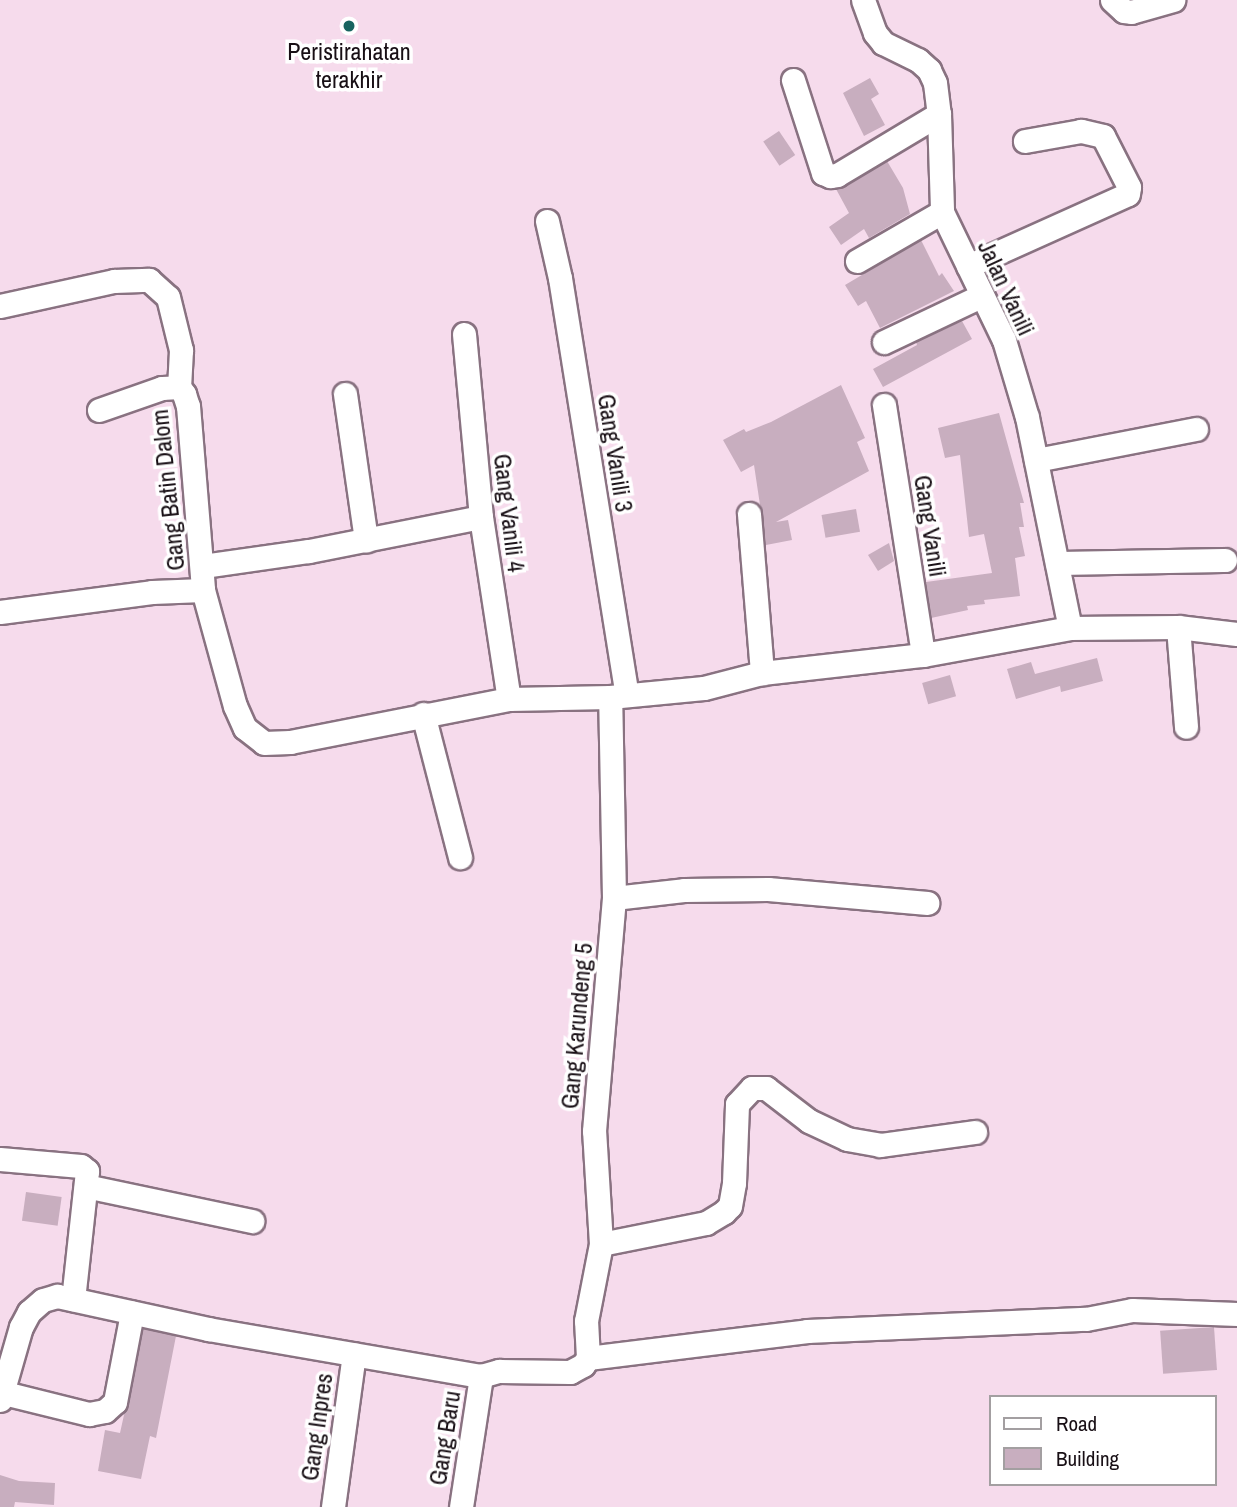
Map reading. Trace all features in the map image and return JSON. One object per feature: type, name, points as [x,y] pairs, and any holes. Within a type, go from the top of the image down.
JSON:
[{"type":"street","name":"Jalan Vanili","points":[[863,0],[871,26],[883,43],[918,60],[929,70],[935,83],[939,114],[942,212],[1004,340],[1035,460],[1070,628]]},
{"type":"street","points":[[1112,0],[1124,11],[1131,12],[1173,0]]},
{"type":"street","points":[[793,80],[823,173],[830,176],[837,175],[939,114]]},
{"type":"street","points":[[968,265],[1128,194],[1129,187],[1103,136],[1080,131],[1025,141]]},
{"type":"street","points":[[857,261],[942,212]]},
{"type":"street","name":"Gang Vanili 3","points":[[547,221],[560,278],[619,696]]},
{"type":"street","points":[[0,306],[114,281],[149,280],[169,297],[181,350],[179,387]]},
{"type":"street","points":[[884,342],[981,296]]},
{"type":"street","name":"Gang Vanili 4","points":[[464,334],[481,517],[509,698]]},
{"type":"street","name":"Gang Batin Dalom","points":[[99,410],[162,388],[179,387],[188,407],[203,590],[235,706],[244,728],[264,743],[290,742],[509,698],[619,696],[704,688],[762,673],[923,655],[1070,628],[1178,627],[1237,634]]},
{"type":"street","points":[[345,394],[366,540]]},
{"type":"street","name":"Gang Vanili","points":[[884,405],[923,655]]},
{"type":"street","points":[[1035,460],[1196,429]]},
{"type":"street","points":[[748,514],[762,673]]},
{"type":"street","points":[[203,566],[366,540],[481,517]]},
{"type":"street","points":[[1057,564],[1225,560]]},
{"type":"street","points":[[0,612],[152,592],[203,590]]},
{"type":"street","points":[[1178,627],[1186,727]]},
{"type":"street","name":"Gang Karundeng 5","points":[[588,1359],[586,1321],[601,1244],[594,1131],[614,898],[619,696]]},
{"type":"street","points":[[424,715],[460,857]]},
{"type":"street","points":[[614,898],[684,890],[768,889],[927,903]]},
{"type":"street","points":[[601,1244],[706,1223],[730,1206],[734,1183],[737,1104],[752,1088],[766,1088],[809,1121],[858,1141],[880,1145],[975,1132]]},
{"type":"street","points":[[0,1159],[81,1166],[88,1175],[74,1299]]},
{"type":"street","points":[[86,1185],[252,1221]]},
{"type":"street","points":[[132,1313],[115,1402],[111,1408],[89,1414],[1,1395],[21,1327],[29,1312],[43,1300],[57,1296],[132,1313],[481,1376],[499,1371],[570,1372],[588,1359],[807,1331],[1086,1318],[1132,1310],[1237,1314]]},
{"type":"street","name":"Gang Inpres","points":[[333,1507],[354,1354]]},
{"type":"street","name":"Gang Baru","points":[[461,1507],[481,1376]]},
{"type":"building","points":[[870,78],[879,94],[871,99],[885,125],[864,136],[843,93]]},
{"type":"building","points":[[779,131],[795,155],[779,166],[763,142]]},
{"type":"building","points":[[887,161],[903,188],[910,214],[869,238],[864,229],[841,245],[829,227],[849,213],[836,189]]},
{"type":"building","points":[[921,240],[939,276],[942,273],[954,291],[880,328],[866,301],[858,306],[845,285]]},
{"type":"building","points":[[962,321],[972,339],[883,387],[873,369],[917,345],[916,342]]},
{"type":"building","points":[[841,385],[865,438],[857,442],[869,471],[776,522],[788,520],[792,540],[766,545],[754,465],[741,472],[723,440],[744,429],[746,432],[771,422]]},
{"type":"building","points":[[999,413],[1024,503],[1020,503],[1024,527],[1019,527],[1025,556],[1015,558],[1020,596],[984,600],[985,604],[967,606],[968,610],[931,618],[926,582],[992,573],[984,534],[969,537],[960,455],[945,458],[938,428]]},
{"type":"building","points":[[856,509],[860,532],[826,538],[822,515]]},
{"type":"building","points":[[889,543],[894,561],[878,571],[868,555]]},
{"type":"building","points":[[1097,658],[1103,681],[1061,692],[1060,686],[1016,699],[1007,669],[1031,662],[1035,674]]},
{"type":"building","points":[[950,675],[956,696],[928,704],[922,683]]},
{"type":"building","points":[[26,1192],[62,1197],[58,1226],[22,1221]]},
{"type":"building","points":[[1214,1327],[1217,1370],[1163,1374],[1160,1331]]},
{"type":"building","points":[[143,1329],[176,1336],[156,1438],[150,1436],[141,1479],[98,1471],[105,1430],[120,1433]]},
{"type":"building","points":[[0,1475],[19,1481],[55,1483],[54,1505],[15,1502],[14,1507],[0,1507]]},
{"type":"place","name":"Peristirahatan terakhir","points":[[349,26]]}]
